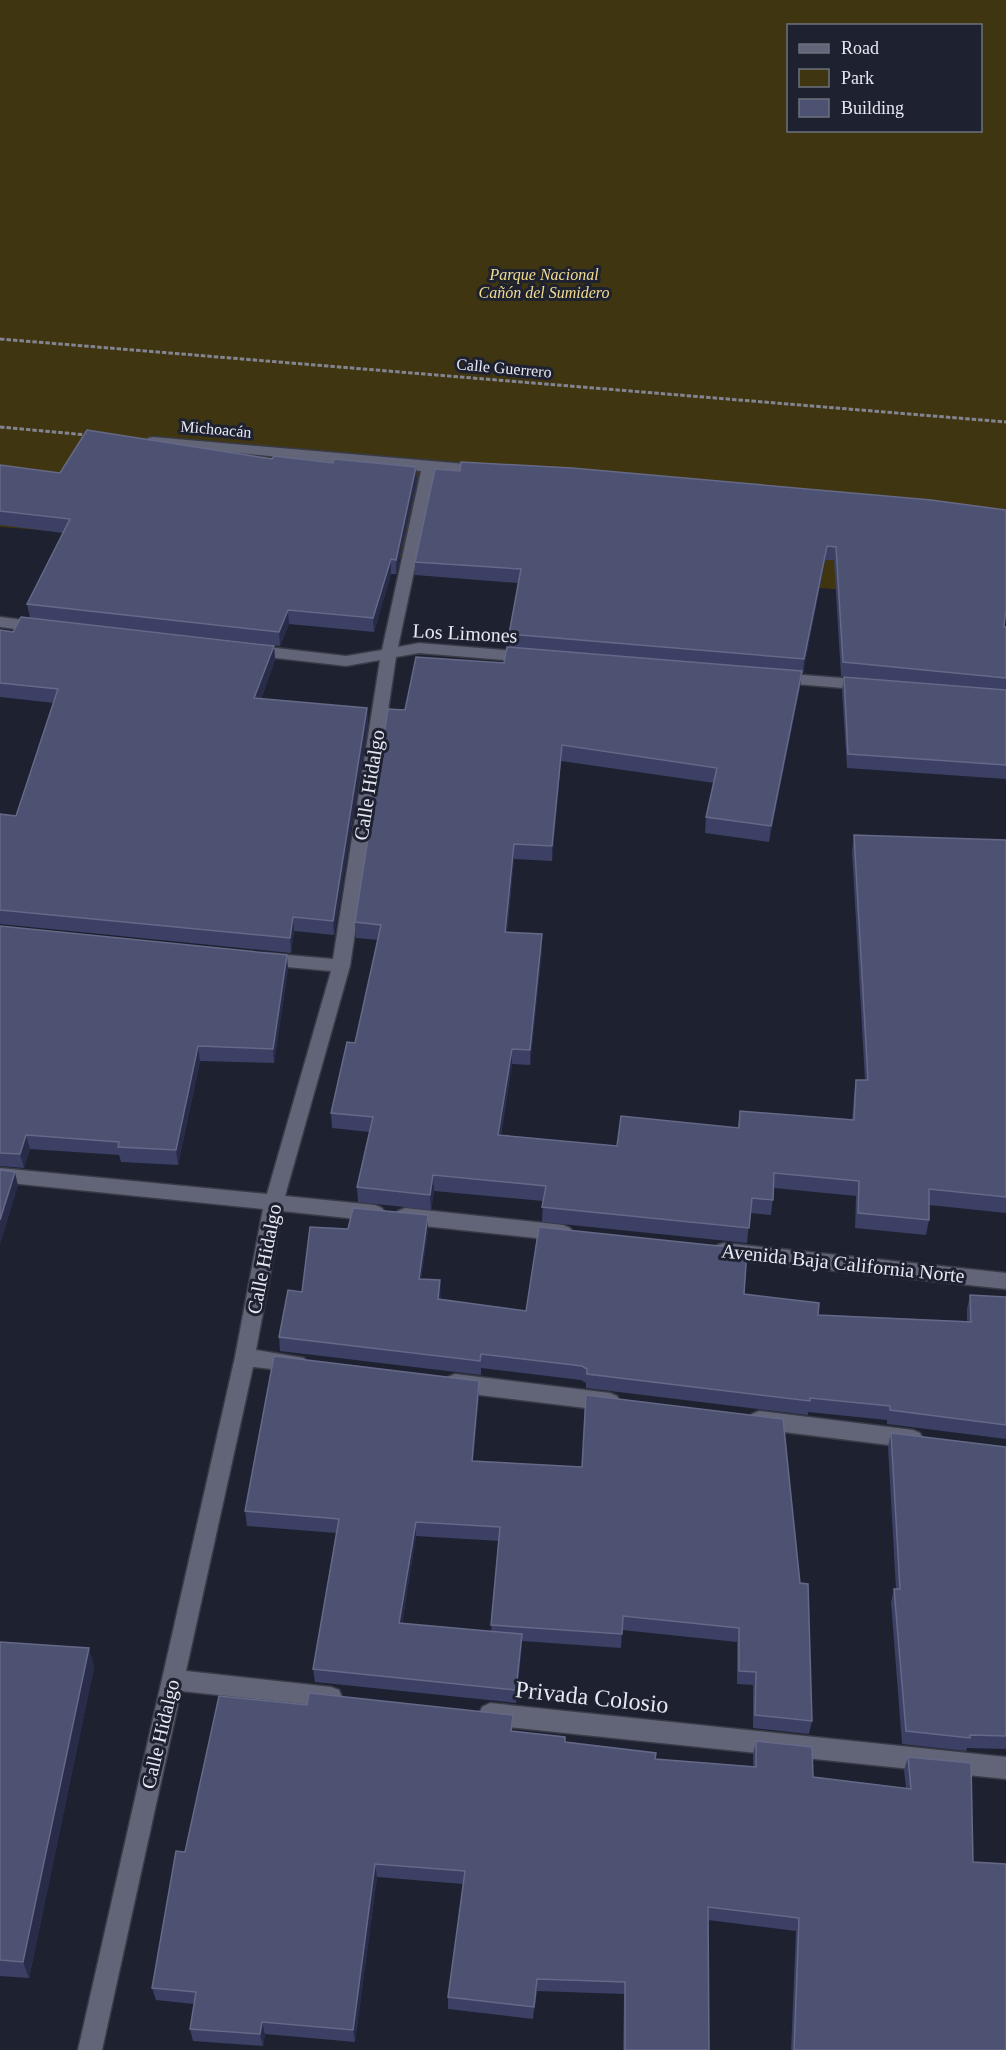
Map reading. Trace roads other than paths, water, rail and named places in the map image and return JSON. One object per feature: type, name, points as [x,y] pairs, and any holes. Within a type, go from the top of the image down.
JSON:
[{"type":"street","name":"Michoacán","points":[[97,436],[429,467],[496,469]]},
{"type":"street","name":"Calle Hidalgo","points":[[90,2050],[245,1357],[274,1202],[341,966],[389,653],[429,467]]},
{"type":"street","points":[[0,622],[58,629]]},
{"type":"street","name":"Los Limones","points":[[231,648],[346,661],[418,648],[548,659]]},
{"type":"street","points":[[759,676],[888,687]]},
{"type":"street","points":[[247,957],[341,966]]},
{"type":"street","points":[[0,1175],[581,1235]]},
{"type":"street","name":"Avenida Baja California Norte","points":[[711,1249],[1006,1281]]},
{"type":"street","points":[[245,1357],[316,1366]]},
{"type":"street","points":[[435,1380],[626,1404]]},
{"type":"street","points":[[745,1418],[935,1441]]},
{"type":"street","points":[[172,1680],[351,1699]]},
{"type":"street","name":"Privada Colosio","points":[[470,1711],[1006,1768]]},
{"type":"park label","name":"Parque Nacional Cañón del Sumidero","points":[[544,283]]}]
